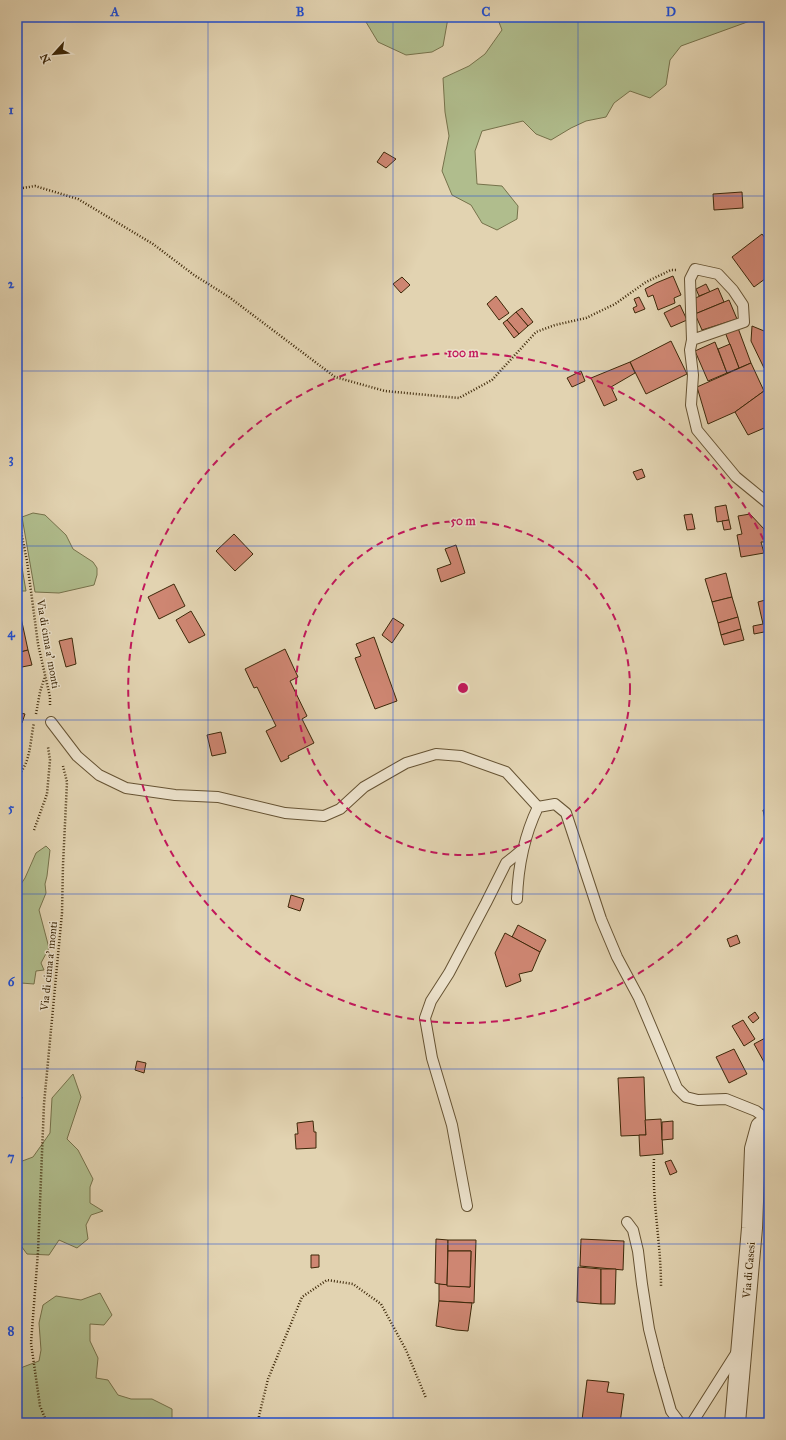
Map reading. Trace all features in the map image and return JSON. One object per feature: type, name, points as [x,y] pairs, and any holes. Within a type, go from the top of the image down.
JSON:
[{"type":"street","name":"Via di Casesi","points":[[735,1423],[752,1228],[755,1149],[761,1126],[769,1125]]},
{"type":"lane","points":[[692,340],[744,322],[743,305],[733,290],[718,274],[695,269],[690,279],[692,340],[690,350],[692,375],[691,405],[697,430],[736,477],[769,504]]},
{"type":"lane","points":[[51,722],[77,756],[99,775],[126,788],[175,795],[218,797],[285,813],[324,816],[340,809],[364,786],[406,763],[436,754],[461,756],[506,772],[538,807]]},
{"type":"lane","points":[[538,807],[555,804],[566,813],[601,919],[617,957],[639,998],[677,1088],[686,1097],[698,1100],[726,1099],[756,1111],[769,1121]]},
{"type":"lane","points":[[517,899],[522,850],[530,824],[538,807]]},
{"type":"lane","points":[[467,1206],[452,1125],[432,1058],[425,1018],[431,1001],[449,973],[506,863],[522,850]]},
{"type":"lane","points":[[628,1222],[633,1230],[638,1251],[649,1329],[659,1369],[671,1411],[680,1423]]},
{"type":"lane","points":[[692,1423],[742,1343]]},
{"type":"path","points":[[17,189],[35,186],[78,199],[153,244],[229,297],[335,377],[385,391],[459,398],[492,380],[536,332],[555,325],[586,318],[615,304],[646,282],[671,270],[695,269]]},
{"type":"path","name":"Via di cima a' monti","points":[[17,512],[27,561],[38,644],[50,697],[51,722]]},
{"type":"path","points":[[17,776],[23,771],[30,748],[45,676]]},
{"type":"path","points":[[47,704],[50,697]]},
{"type":"path","points":[[34,830],[47,794],[50,760],[48,745]]},
{"type":"path","name":"Via di cima a' monti","points":[[47,1423],[40,1406],[30,1343],[38,1252],[44,1104],[62,914],[67,782],[61,760]]},
{"type":"path","points":[[259,1423],[259,1416],[268,1379],[302,1297],[327,1280],[354,1284],[381,1304],[406,1350],[426,1398]]},
{"type":"green space","points":[[365,17],[448,17],[443,46],[432,52],[406,55],[378,42],[366,22]]},
{"type":"green space","points":[[497,17],[761,17],[681,46],[670,60],[666,85],[650,98],[630,91],[614,103],[606,117],[586,121],[551,140],[536,134],[523,121],[482,131],[475,151],[477,184],[502,186],[518,206],[517,219],[497,230],[482,223],[471,205],[452,195],[442,171],[449,136],[445,112],[443,78],[469,66],[485,54],[502,30]]},
{"type":"green space","points":[[33,513],[45,515],[66,535],[73,549],[93,562],[97,568],[97,575],[94,585],[59,593],[35,592],[22,517]]},
{"type":"green space","points":[[17,538],[26,591],[17,591]]},
{"type":"green space","points":[[46,846],[50,850],[45,884],[46,893],[39,910],[49,948],[41,963],[44,970],[36,971],[34,984],[21,983],[17,979],[17,890],[25,878],[36,853]]},
{"type":"green space","points":[[73,1074],[81,1097],[67,1139],[78,1150],[93,1179],[90,1187],[90,1203],[103,1211],[91,1215],[86,1225],[88,1239],[77,1248],[59,1240],[49,1255],[27,1254],[19,1243],[21,1272],[17,1280],[17,1163],[33,1157],[50,1133],[52,1098]]},
{"type":"green space","points":[[100,1293],[112,1315],[104,1325],[90,1324],[90,1341],[98,1358],[96,1378],[108,1380],[118,1395],[131,1399],[152,1399],[172,1409],[172,1423],[17,1423],[17,1373],[23,1367],[39,1361],[41,1350],[39,1323],[43,1305],[56,1296],[81,1300]]},
{"type":"building","points":[[384,152],[396,159],[386,168],[377,162]]},
{"type":"building","points":[[742,192],[743,208],[714,210],[713,194]]},
{"type":"building","points":[[762,234],[769,243],[769,276],[754,287],[732,257]]},
{"type":"building","points":[[673,276],[681,295],[674,298],[675,303],[658,310],[653,295],[648,297],[645,289]]},
{"type":"building","points":[[402,277],[410,285],[401,293],[393,284]]},
{"type":"building","points":[[706,284],[710,292],[699,296],[696,289]]},
{"type":"building","points":[[718,288],[724,302],[695,314],[691,300]]},
{"type":"building","points":[[496,296],[509,313],[499,320],[487,304]]},
{"type":"building","points":[[639,297],[645,309],[635,313],[633,308],[637,306],[634,299]]},
{"type":"building","points":[[729,300],[737,319],[702,330],[695,314]]},
{"type":"building","points":[[680,305],[687,320],[671,327],[664,313]]},
{"type":"building","points":[[522,308],[533,322],[528,326],[516,312]]},
{"type":"building","points":[[516,312],[528,326],[519,334],[507,320]]},
{"type":"building","points":[[507,320],[519,334],[514,338],[503,323]]},
{"type":"building","points":[[752,326],[769,333],[769,370],[764,368],[751,341]]},
{"type":"building","points":[[738,328],[751,363],[739,368],[725,332]]},
{"type":"building","points":[[671,341],[687,374],[646,394],[630,362]]},
{"type":"building","points":[[715,342],[727,373],[708,381],[695,351]]},
{"type":"building","points":[[730,344],[739,368],[727,373],[718,349]]},
{"type":"building","points":[[630,362],[635,373],[611,387],[617,400],[604,406],[591,378]]},
{"type":"building","points":[[751,363],[764,391],[735,412],[708,424],[697,387]]},
{"type":"building","points":[[581,371],[585,381],[572,387],[567,378]]},
{"type":"building","points":[[764,391],[769,401],[769,426],[748,435],[735,412]]},
{"type":"building","points":[[642,469],[645,477],[637,480],[633,472]]},
{"type":"building","points":[[726,505],[729,520],[717,522],[715,507]]},
{"type":"building","points":[[692,514],[695,529],[687,530],[684,515]]},
{"type":"building","points":[[750,514],[764,529],[767,542],[761,542],[764,553],[741,557],[737,535],[742,534],[738,516]]},
{"type":"building","points":[[729,520],[731,529],[724,530],[722,521]]},
{"type":"building","points":[[234,534],[253,554],[235,571],[216,551]]},
{"type":"building","points":[[456,545],[465,573],[441,582],[437,569],[451,564],[445,549]]},
{"type":"building","points":[[726,573],[732,597],[712,602],[705,579]]},
{"type":"building","points":[[174,584],[185,606],[159,619],[148,597]]},
{"type":"building","points":[[732,597],[738,617],[718,623],[712,602]]},
{"type":"building","points":[[769,599],[769,631],[754,634],[753,626],[763,624],[758,602]]},
{"type":"building","points":[[191,611],[205,635],[189,643],[176,620]]},
{"type":"building","points":[[20,613],[28,650],[17,653],[17,614]]},
{"type":"building","points":[[738,617],[741,629],[721,635],[718,623]]},
{"type":"building","points":[[393,618],[404,625],[392,643],[382,635]]},
{"type":"building","points":[[741,629],[744,640],[724,645],[721,635]]},
{"type":"building","points":[[374,637],[397,701],[375,709],[355,658],[361,656],[356,644]]},
{"type":"building","points":[[72,638],[76,664],[66,667],[59,641]]},
{"type":"building","points":[[285,649],[298,677],[290,681],[307,716],[302,719],[314,743],[288,756],[289,758],[281,762],[266,731],[276,726],[257,687],[254,688],[245,669]]},
{"type":"building","points":[[28,650],[32,665],[17,668],[17,653]]},
{"type":"building","points":[[17,712],[25,714],[22,723],[17,722]]},
{"type":"building","points":[[221,732],[226,753],[212,756],[207,735]]},
{"type":"building","points":[[769,809],[769,839],[763,810]]},
{"type":"building","points":[[291,895],[304,899],[300,911],[288,907]]},
{"type":"building","points":[[518,925],[546,940],[540,952],[512,937]]},
{"type":"building","points":[[505,933],[540,952],[532,971],[519,974],[521,981],[506,987],[495,953]]},
{"type":"building","points":[[737,935],[740,943],[730,947],[727,939]]},
{"type":"building","points":[[755,1012],[759,1018],[753,1023],[748,1017]]},
{"type":"building","points":[[743,1020],[755,1039],[744,1046],[732,1026]]},
{"type":"building","points":[[769,1036],[769,1071],[754,1044]]},
{"type":"building","points":[[734,1049],[747,1074],[729,1083],[716,1057]]},
{"type":"building","points":[[137,1061],[146,1063],[144,1073],[135,1070]]},
{"type":"building","points":[[644,1077],[646,1135],[621,1136],[618,1078]]},
{"type":"building","points":[[17,1097],[22,1097],[19,1117],[17,1117]]},
{"type":"building","points":[[661,1119],[663,1154],[640,1156],[639,1135],[646,1135],[645,1120]]},
{"type":"building","points":[[313,1121],[314,1132],[316,1132],[316,1148],[296,1149],[295,1134],[298,1134],[297,1123]]},
{"type":"building","points":[[673,1121],[673,1139],[662,1140],[662,1122]]},
{"type":"building","points":[[671,1160],[677,1172],[670,1175],[665,1162]]},
{"type":"building","points":[[436,1239],[448,1240],[447,1286],[435,1283]]},
{"type":"building","points":[[581,1239],[624,1241],[623,1270],[580,1266]]},
{"type":"building","points":[[448,1240],[476,1240],[474,1303],[439,1301],[439,1284],[470,1287],[471,1251],[448,1251]]},
{"type":"building","points":[[448,1251],[471,1251],[470,1287],[447,1286]]},
{"type":"building","points":[[311,1255],[319,1255],[319,1267],[311,1268]]},
{"type":"building","points":[[578,1267],[601,1269],[601,1304],[577,1302]]},
{"type":"building","points":[[601,1269],[616,1269],[615,1304],[601,1304]]},
{"type":"building","points":[[439,1301],[472,1303],[468,1331],[436,1326]]},
{"type":"building","points":[[587,1380],[609,1382],[607,1392],[624,1394],[620,1423],[592,1423],[592,1421],[582,1420]]}]
